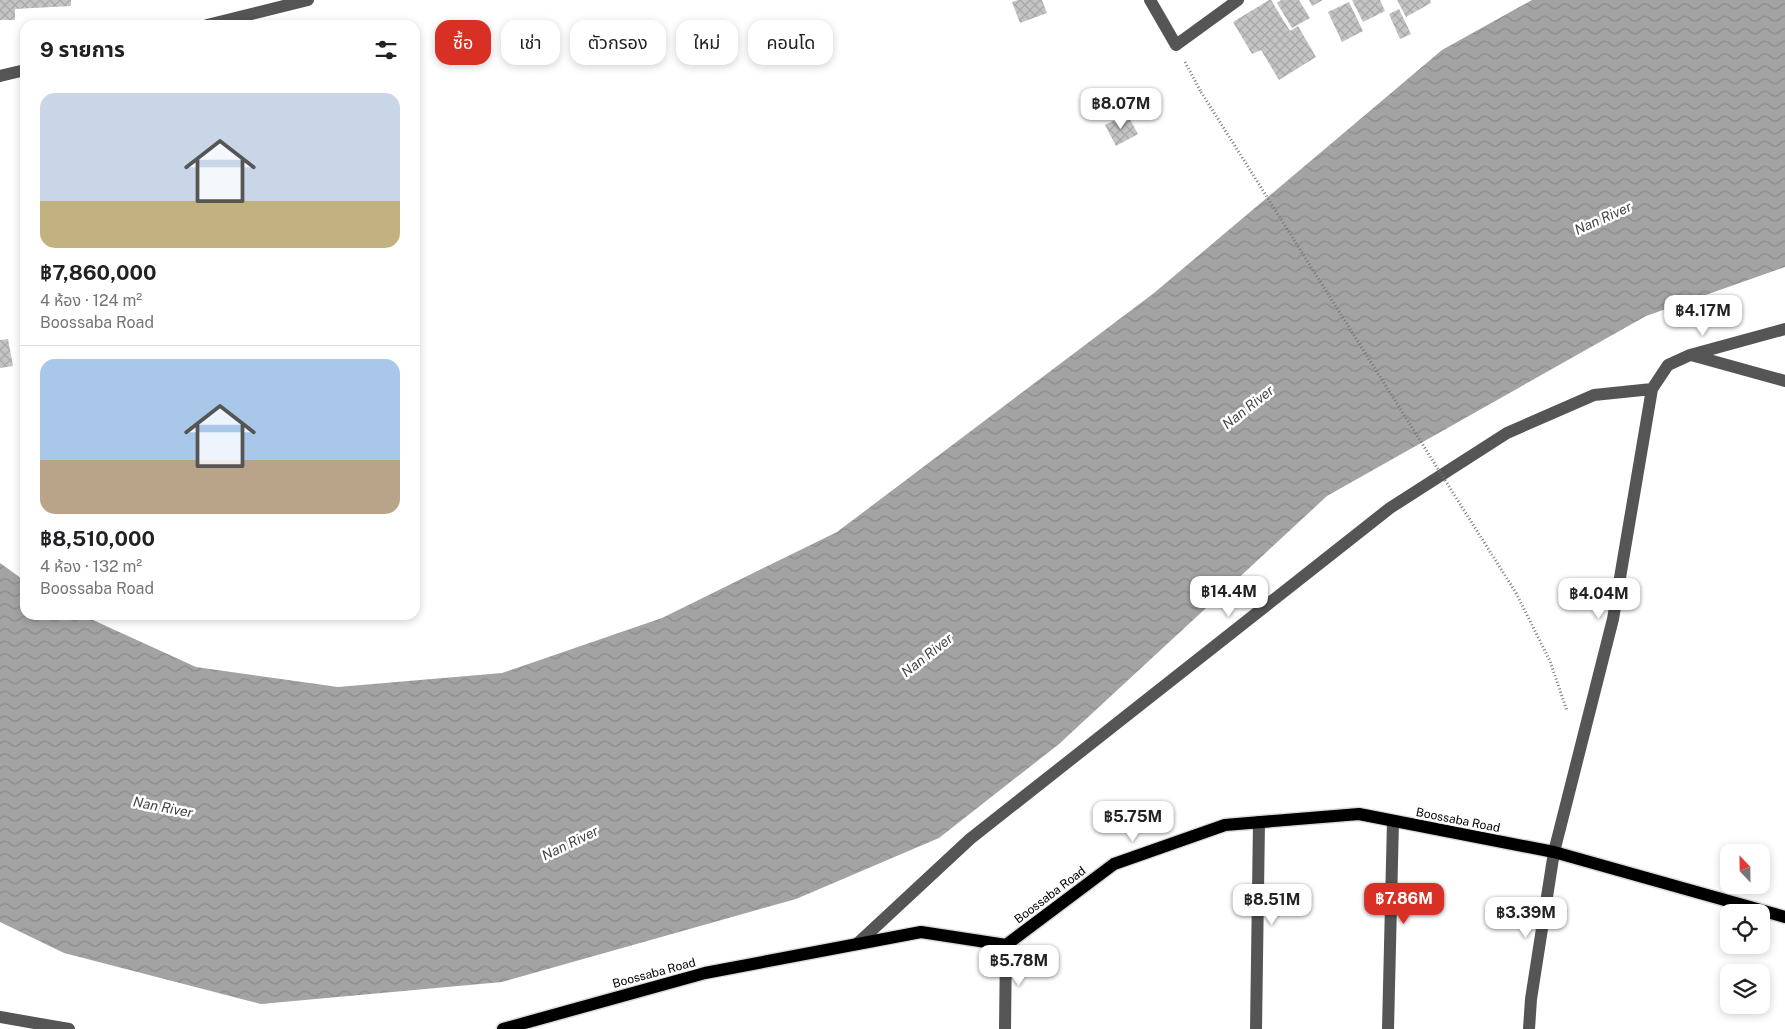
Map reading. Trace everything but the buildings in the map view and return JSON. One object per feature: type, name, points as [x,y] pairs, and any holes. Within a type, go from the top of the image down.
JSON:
[{"type":"main road","name":"Boossaba Road","points":[[503,1029],[705,973],[921,932],[1006,945],[1114,864],[1225,825],[1259,822],[1359,814],[1554,852],[1785,917]]},
{"type":"street","points":[[227,20],[308,0]]},
{"type":"street","points":[[1150,0],[1176,45],[1238,0]]},
{"type":"street","points":[[0,76],[20,71]]},
{"type":"street","points":[[1529,1029],[1531,999],[1554,852],[1613,619],[1652,389],[1668,365],[1690,355],[1785,329]]},
{"type":"street","points":[[1690,355],[1785,381]]},
{"type":"street","points":[[857,944],[970,840],[1390,508],[1507,433],[1594,395],[1652,389]]},
{"type":"street","points":[[1388,1029],[1393,821]]},
{"type":"street","points":[[1256,1029],[1259,822]]},
{"type":"street","points":[[1005,1029],[1006,945]]},
{"type":"street","points":[[0,1016],[69,1029]]},
{"type":"path","points":[[1176,45],[1201,92],[1516,593],[1550,661],[1568,713]]},
{"type":"water","name":"Nan River","points":[[1532,0],[1785,0],[1785,267],[1646,316],[1327,496],[1059,744],[939,838],[796,899],[502,982],[261,1004],[64,953],[0,922],[0,563],[20,577],[20,620],[93,620],[196,667],[338,687],[502,673],[662,618],[837,532],[1154,293],[1442,50]]}]
